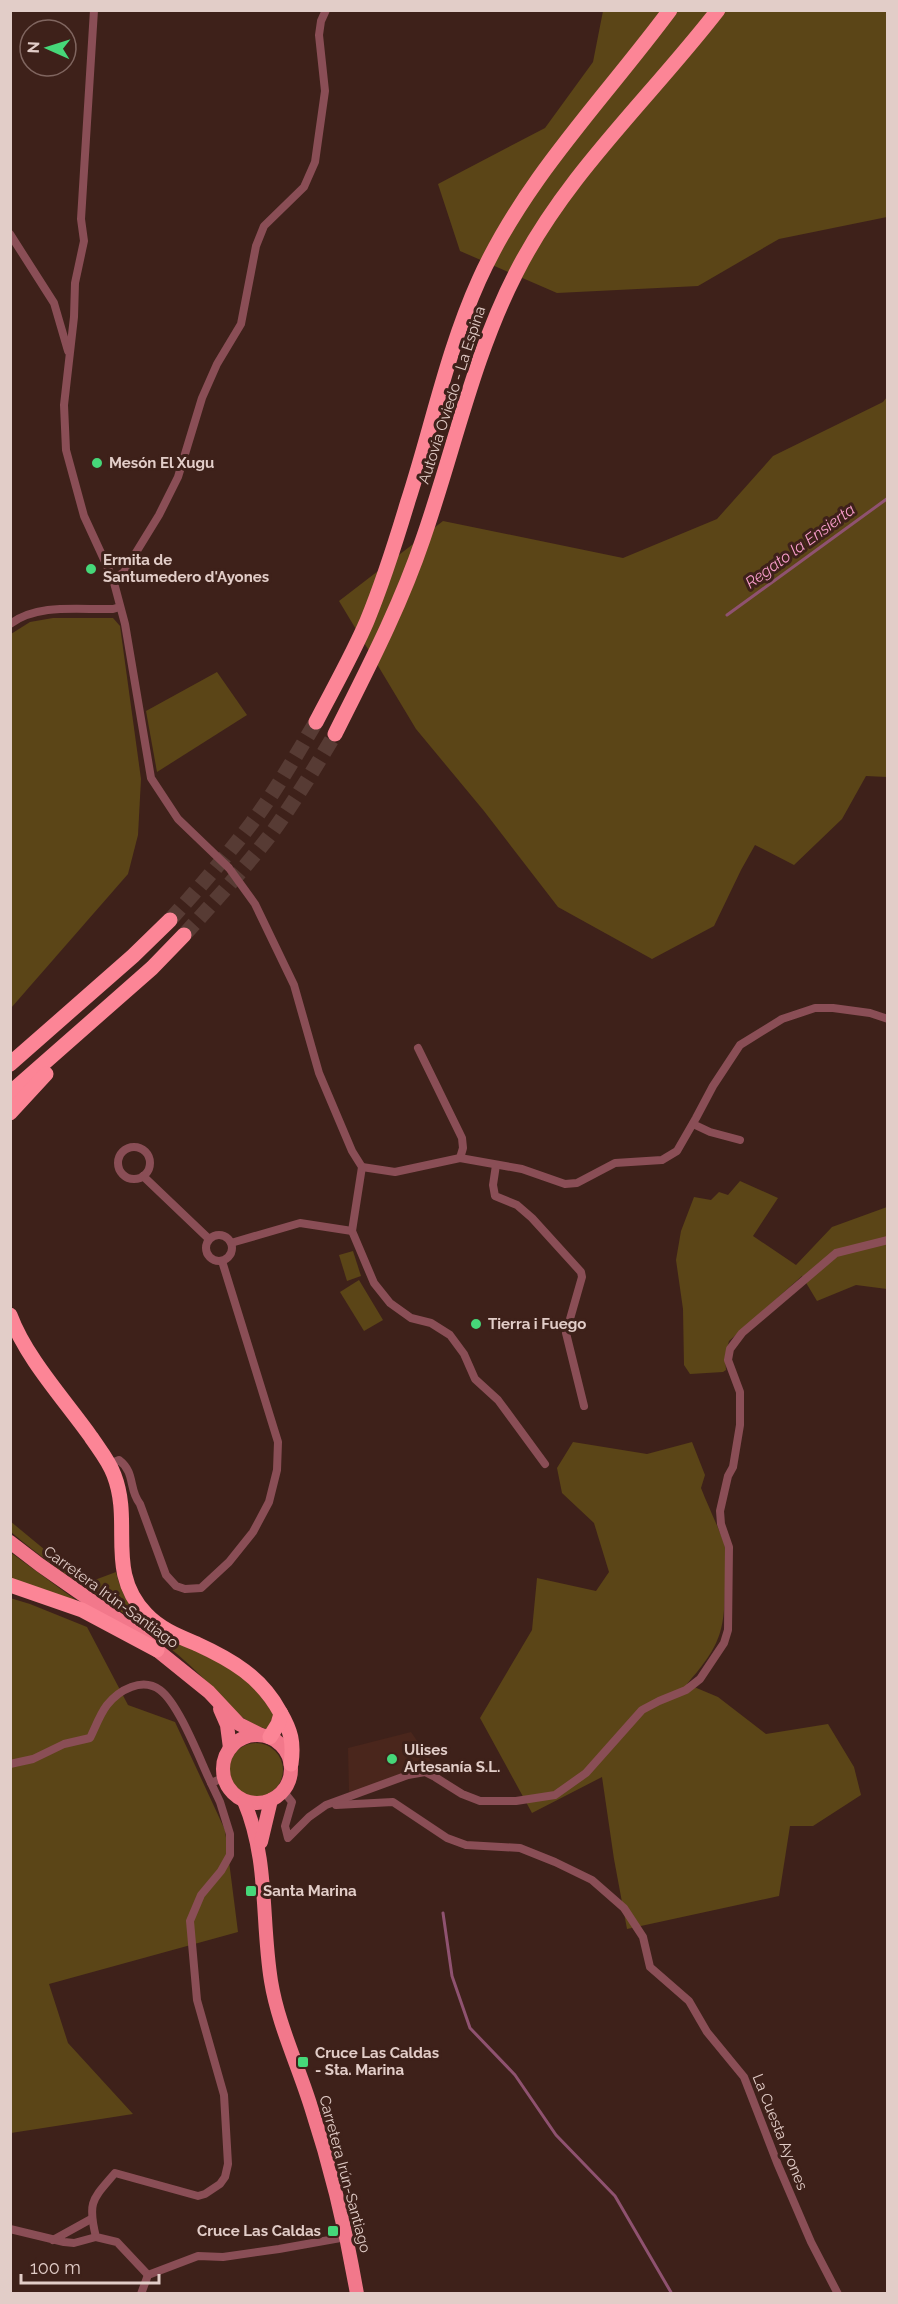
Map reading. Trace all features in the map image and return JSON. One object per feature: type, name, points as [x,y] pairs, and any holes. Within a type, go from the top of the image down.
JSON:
[{"type":"highway","name":"Autovía Oviedo - La Espina","points":[[316,722],[367,620],[408,501],[459,329],[496,244],[552,158],[670,10]]},
{"type":"highway","name":"Autovía Oviedo - La Espina","points":[[335,734],[392,620],[408,581],[435,505],[476,371],[501,303],[516,272],[537,236],[587,164],[685,53],[718,10]]},
{"type":"highway","points":[[10,1064],[94,991],[170,920]]},
{"type":"highway","points":[[10,1113],[27,1092],[184,935]]},
{"type":"highway","points":[[10,1093],[152,968]]},
{"type":"highway","points":[[10,1056],[94,991]]},
{"type":"highway","points":[[10,1315],[24,1345],[109,1464],[118,1485],[123,1569],[133,1598],[158,1624],[228,1660],[252,1676],[271,1696],[290,1729],[293,1749],[290,1776],[284,1792],[271,1800],[258,1803],[244,1801],[217,1781],[230,1748],[238,1740],[249,1736],[265,1736],[280,1742],[291,1764]]},
{"type":"highway","name":"Carretera Irún-Santiago","points":[[10,1542],[48,1572],[126,1625],[209,1692],[238,1724],[265,1736]]},
{"type":"highway","points":[[10,1585],[82,1610],[157,1650]]},
{"type":"highway","name":"Carretera Irún-Santiago","points":[[218,1704],[227,1725],[230,1748]]},
{"type":"highway","points":[[265,1736],[278,1724],[281,1714]]},
{"type":"highway","name":"Carretera Irún-Santiago","points":[[260,1852],[263,1826],[271,1800]]},
{"type":"highway","name":"Carretera Irún-Santiago","points":[[244,1801],[254,1825],[260,1852],[271,1980],[281,2023],[319,2131],[359,2294]]},
{"type":"street","points":[[94,10],[81,219],[84,241],[75,283],[74,317],[64,405],[66,450],[84,516],[113,579],[125,624],[151,778],[178,819],[229,868],[255,904],[294,986],[319,1073],[352,1150],[362,1167],[352,1231],[374,1283],[390,1303],[411,1318],[432,1323],[450,1335],[464,1354],[475,1379],[498,1400],[545,1464]]},
{"type":"street","points":[[113,579],[124,572],[159,515],[178,477],[202,398],[217,364],[241,324],[255,246],[264,226],[304,187],[315,162],[326,91],[319,35],[321,21],[326,10]]},
{"type":"street","points":[[10,234],[54,303],[70,356]]},
{"type":"street","points":[[10,624],[39,611],[120,607]]},
{"type":"street","points":[[362,1167],[395,1172],[460,1158],[522,1169],[565,1184],[577,1183],[615,1163],[662,1160],[677,1151],[713,1086],[740,1045],[782,1019],[815,1008],[870,1012],[888,1019]]},
{"type":"street","points":[[418,1048],[462,1137],[463,1148],[460,1158]]},
{"type":"street","points":[[693,1124],[710,1132],[740,1140]]},
{"type":"street","points":[[496,1165],[493,1185],[495,1196],[517,1205],[532,1218],[581,1272],[582,1277],[566,1333],[584,1406]]},
{"type":"street","points":[[143,1176],[209,1239]]},
{"type":"street","points":[[231,1244],[300,1223],[352,1231]]},
{"type":"street","points":[[220,1235],[229,1239],[231,1244],[231,1252],[222,1261],[215,1260],[208,1255],[206,1245],[209,1239],[220,1235]]},
{"type":"street","points":[[284,1792],[292,1802],[285,1826],[288,1838],[309,1817],[326,1805],[408,1775],[425,1772],[462,1794],[480,1801],[516,1801],[555,1795],[586,1773],[642,1710],[686,1690],[700,1679],[724,1643],[728,1630],[729,1547],[721,1524],[720,1511],[728,1476],[733,1467],[740,1425],[740,1392],[728,1360],[730,1348],[742,1333],[836,1253],[888,1240]]},
{"type":"street","points":[[109,1464],[119,1460],[127,1466],[132,1479],[134,1496],[140,1504],[166,1575],[176,1586],[185,1589],[201,1588],[229,1562],[253,1532],[269,1502],[277,1470],[278,1442],[222,1261]]},
{"type":"street","points":[[10,1764],[33,1759],[64,1744],[90,1738],[106,1705],[121,1692],[138,1684],[159,1689],[174,1707],[217,1781],[220,1802],[230,1834],[230,1855],[221,1871],[201,1894],[190,1921],[197,2000],[224,2095],[228,2164],[220,2184],[198,2196],[115,2173],[92,2200],[91,2219],[96,2237]]},
{"type":"street","name":"La Cuesta Ayones","points":[[326,1805],[393,1802],[447,1838],[466,1845],[520,1848],[555,1862],[592,1880],[624,1908],[643,1937],[650,1967],[688,2001],[707,2032],[744,2077],[811,2242],[838,2294]]},
{"type":"street","points":[[53,2240],[91,2219]]},
{"type":"street","points":[[10,2229],[53,2240],[74,2242],[96,2237],[117,2242],[148,2275]]},
{"type":"street","points":[[148,2275],[198,2256],[223,2257],[346,2237]]},
{"type":"street","points":[[142,2293],[148,2275]]},
{"type":"shaded area","points":[[603,11],[887,11],[887,217],[779,239],[698,286],[557,293],[460,251],[438,184],[545,128],[593,62]]},
{"type":"shaded area","points":[[887,397],[887,777],[866,776],[842,819],[794,865],[755,845],[714,926],[652,959],[558,907],[484,811],[416,729],[339,601],[443,521],[623,558],[717,519],[773,456],[883,402]]},
{"type":"shaded area","points":[[53,618],[113,618],[120,626],[141,779],[138,835],[128,874],[11,1008],[11,634],[30,622]]},
{"type":"shaded area","points":[[217,672],[247,715],[157,772],[146,711]]},
{"type":"shaded area","points":[[740,1181],[778,1198],[753,1236],[796,1265],[832,1227],[887,1207],[887,1289],[856,1285],[817,1301],[802,1276],[729,1341],[725,1356],[726,1370],[690,1374],[684,1365],[683,1309],[676,1260],[681,1231],[694,1197],[711,1200],[719,1192],[728,1195]]},
{"type":"shaded area","points":[[353,1251],[361,1276],[347,1281],[339,1255]]},
{"type":"shaded area","points":[[359,1280],[383,1320],[364,1331],[340,1292]]},
{"type":"shaded area","points":[[573,1442],[647,1454],[692,1442],[705,1475],[701,1488],[724,1543],[726,1559],[724,1609],[720,1634],[708,1657],[687,1684],[718,1697],[766,1734],[828,1724],[854,1767],[861,1795],[813,1826],[790,1826],[779,1896],[627,1929],[602,1777],[532,1813],[480,1718],[532,1630],[537,1578],[596,1591],[609,1572],[594,1523],[562,1493],[557,1468]]},
{"type":"shaded area","points":[[10,1521],[56,1559],[92,1581],[116,1572],[124,1594],[135,1611],[149,1625],[220,1663],[238,1674],[253,1688],[274,1715],[267,1729],[238,1714],[201,1676],[156,1637],[34,1551],[11,1532]]},
{"type":"shaded area","points":[[10,1552],[84,1606],[11,1580]]},
{"type":"shaded area","points":[[10,1598],[87,1627],[128,1705],[175,1722],[225,1830],[238,1932],[49,1984],[68,2043],[133,2114],[11,2133]]},
{"type":"shaded area","points":[[411,1732],[435,1767],[433,1774],[428,1771],[349,1792],[348,1748]]},
{"type":"shaded area","points":[[256,1743],[266,1745],[275,1751],[281,1760],[283,1770],[281,1780],[275,1789],[266,1795],[256,1797],[246,1795],[237,1789],[231,1780],[229,1770],[231,1760],[237,1751],[246,1745]]},
{"type":"waterway","name":"Regato la Ensierta","points":[[727,615],[888,498]]},
{"type":"waterway","points":[[443,1913],[452,1976],[470,2028],[515,2075],[556,2135],[615,2196],[672,2294]]},
{"type":"tunnel","points":[[170,920],[251,824],[277,787],[316,722]]},
{"type":"tunnel","points":[[184,935],[240,873],[271,834],[335,734]]},
{"type":"place","name":"Mesón El Xugu","points":[[97,463]]},
{"type":"place","name":"Ermita de Santumedero d'Ayones","points":[[91,569]]},
{"type":"place","name":"Tierra i Fuego","points":[[476,1324]]},
{"type":"place","name":"Ulises Artesanía S.L.","points":[[392,1759]]},
{"type":"place","name":"Santa Marina","points":[[251,1891]]},
{"type":"place","name":"Cruce Las Caldas - Sta. Marina","points":[[303,2062]]},
{"type":"place","name":"Cruce Las Caldas","points":[[333,2231]]}]
